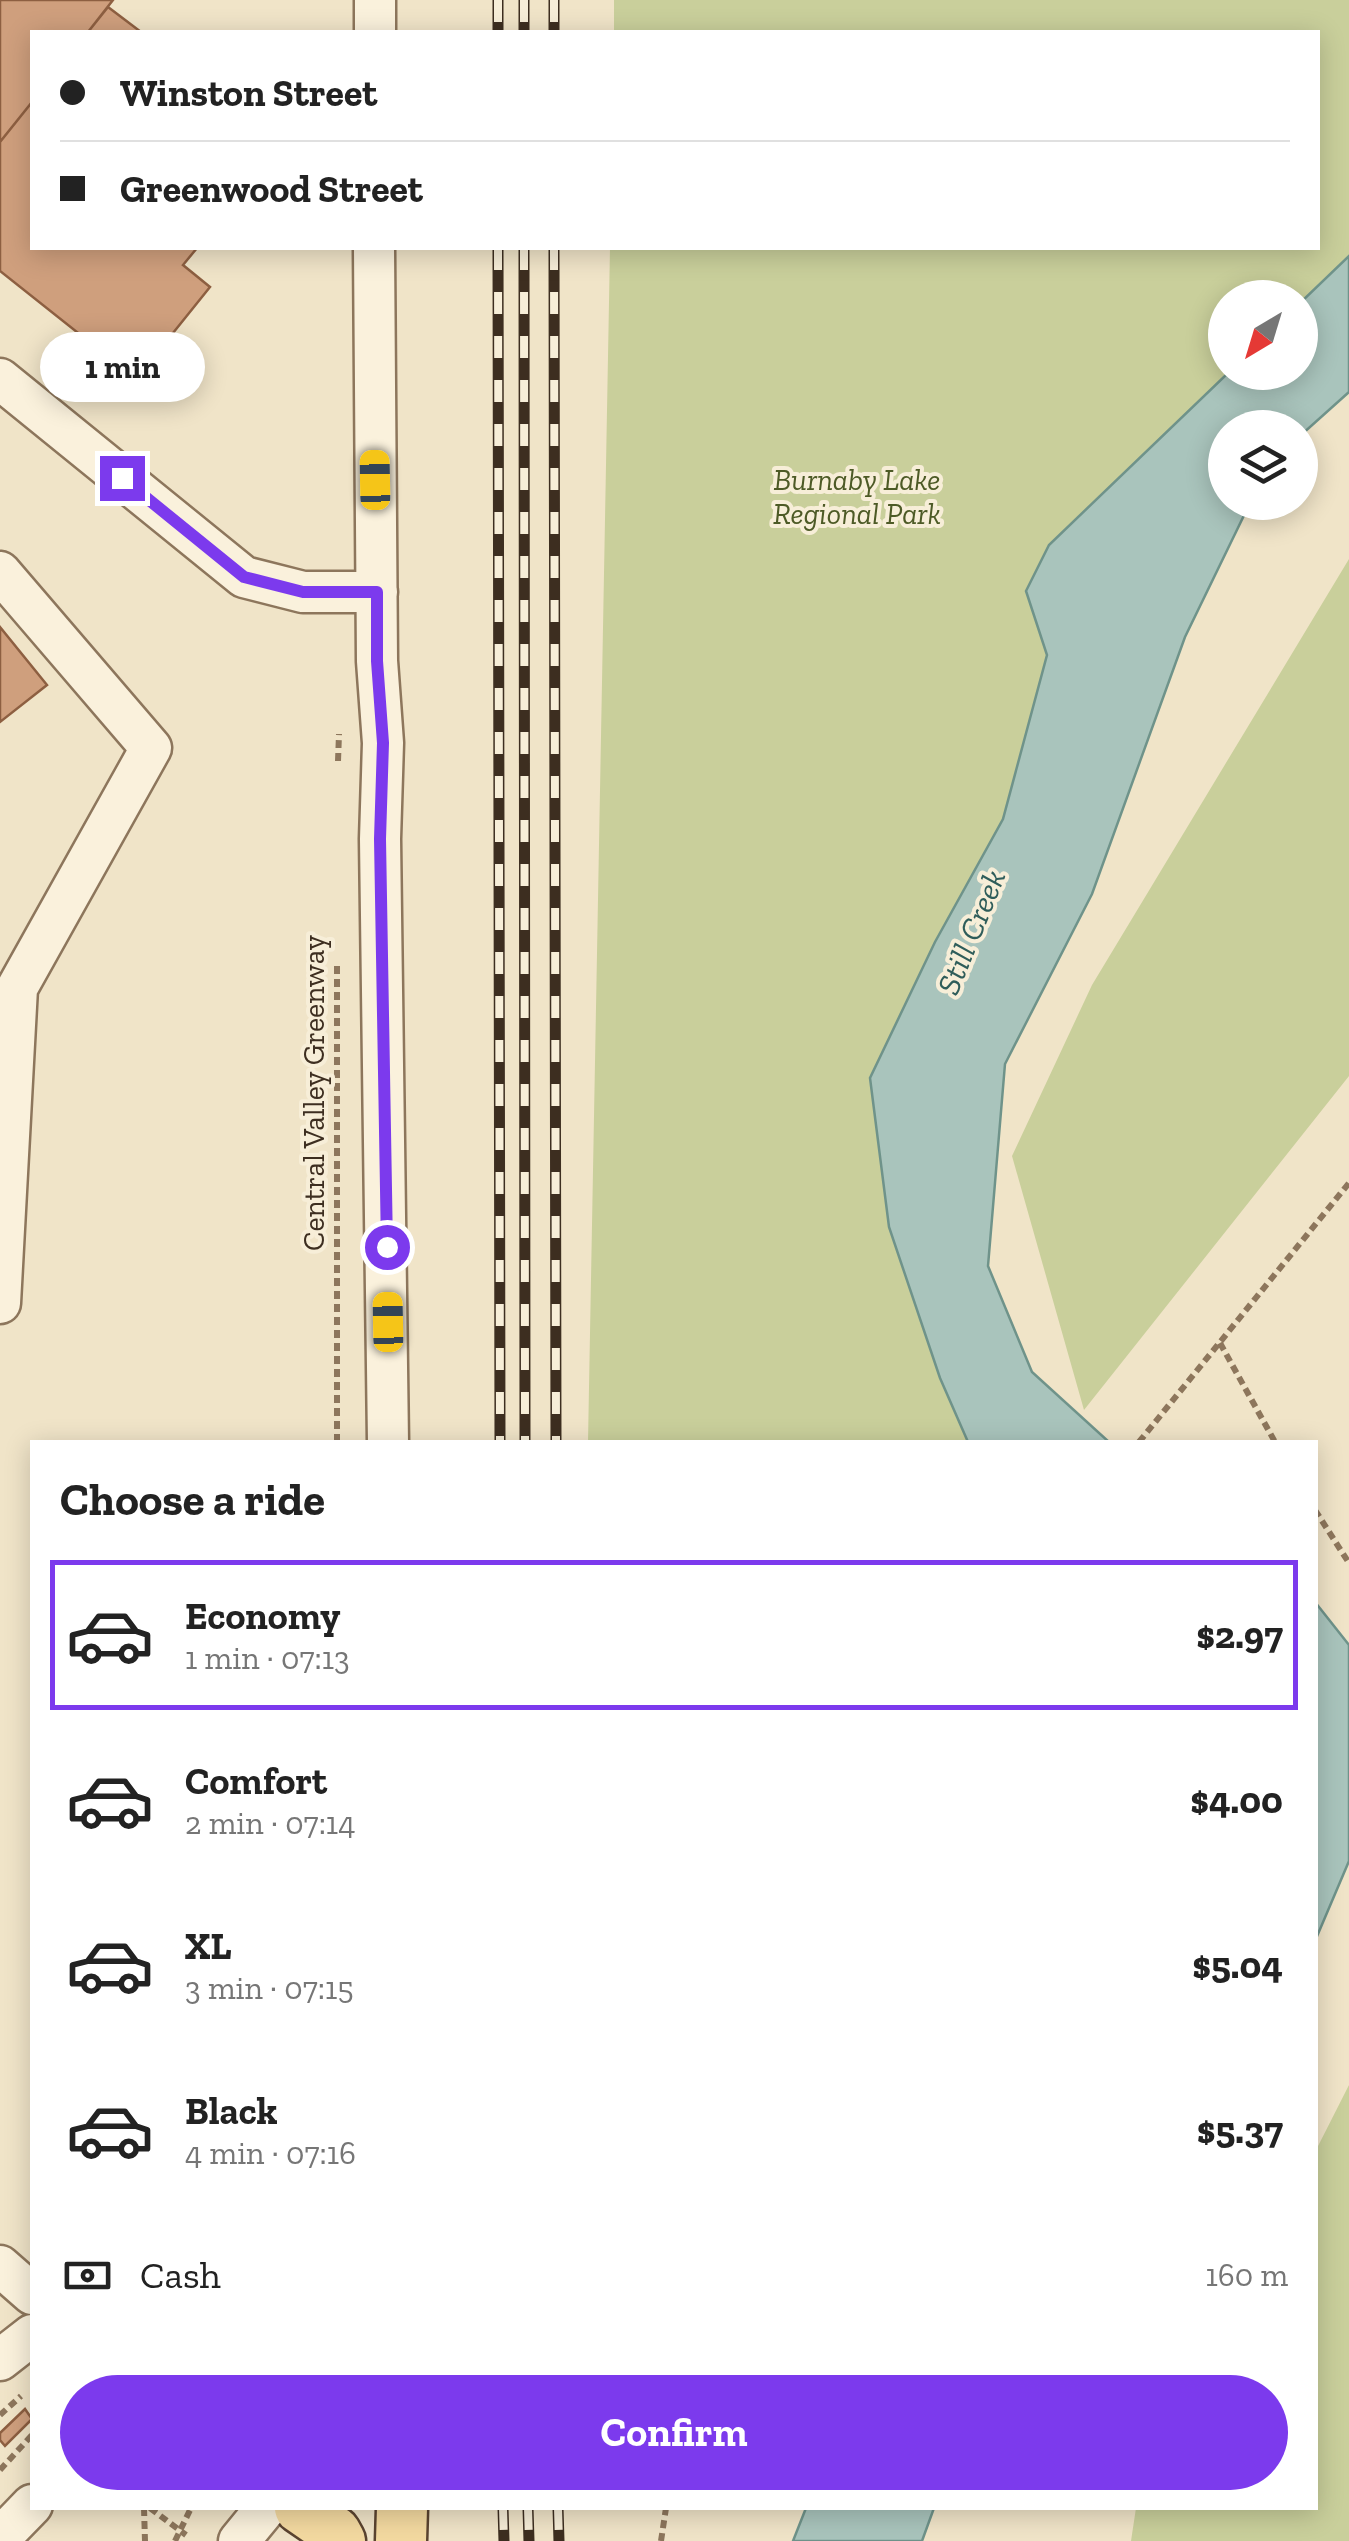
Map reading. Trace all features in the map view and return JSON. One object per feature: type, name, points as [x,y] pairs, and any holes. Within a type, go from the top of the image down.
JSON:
[{"type":"main road","points":[[401,2541],[402,2510]]},
{"type":"street","points":[[374,30],[375,0]]},
{"type":"street","points":[[374,250],[377,661],[383,743],[380,839],[388,1440]]},
{"type":"street","points":[[0,378],[244,577],[303,592],[377,592]]},
{"type":"street","points":[[0,572],[151,748],[17,988],[0,1303]]},
{"type":"street","points":[[0,2266],[30,2292]]},
{"type":"street","points":[[0,2360],[30,2337]]},
{"type":"street","points":[[0,2538],[30,2507]]},
{"type":"street","points":[[240,2541],[264,2510]]},
{"type":"path","points":[[338,743],[338,763]]},
{"type":"path","name":"Central Valley Greenway","points":[[337,1440],[338,961]]},
{"type":"path","points":[[1141,1440],[1349,1183]]},
{"type":"path","points":[[1220,1342],[1274,1440]]},
{"type":"path","points":[[1318,1515],[1349,1563]]},
{"type":"path","points":[[0,2415],[30,2388]]},
{"type":"path","points":[[0,2470],[30,2437]]},
{"type":"path","points":[[144,2541],[147,2510]]},
{"type":"path","points":[[150,2510],[184,2533]]},
{"type":"path","points":[[175,2541],[184,2533],[190,2510]]},
{"type":"path","points":[[661,2541],[666,2510]]},
{"type":"green space","name":"Burnaby Lake Regional Park","points":[[614,0],[1349,0],[1349,294],[1318,324],[1318,280],[1208,280],[1208,390],[1251,390],[1231,410],[1208,410],[1208,432],[1110,527],[898,1144],[998,1440],[588,1440],[610,250],[1320,250],[1320,30],[614,30]]},
{"type":"green space","points":[[1349,559],[1349,1076],[1084,1410],[1012,1156],[1092,985]]},
{"type":"green space","points":[[1349,2085],[1349,2541],[1131,2541],[1136,2510],[1318,2510],[1318,2146]]},
{"type":"water","name":"Still Creek","points":[[1349,256],[1349,392],[1318,420],[1318,410],[1208,410],[1208,520],[1242,520],[1185,637],[1092,894],[1005,1064],[988,1266],[1032,1372],[1107,1440],[967,1440],[940,1378],[889,1227],[870,1078],[935,942],[1003,819],[1047,655],[1026,591],[1049,545],[1210,390],[1318,390],[1318,286]]},
{"type":"water","points":[[1318,1606],[1349,1645],[1349,1861],[1318,1934]]},
{"type":"water","points":[[805,2510],[933,2510],[922,2541],[793,2541]]},
{"type":"building","points":[[0,0],[113,0],[90,30],[30,30],[30,104],[0,142]]},
{"type":"building","points":[[108,7],[138,30],[90,30]]},
{"type":"building","points":[[30,104],[30,250],[195,250],[183,265],[210,287],[136,379],[0,271],[0,142]]},
{"type":"building","points":[[0,627],[47,685],[0,722]]},
{"type":"building","points":[[25,2409],[30,2421],[5,2446],[0,2433]]},
{"type":"railway","points":[[498,0],[498,30]]},
{"type":"railway","points":[[524,0],[524,30]]},
{"type":"railway","points":[[554,0],[554,30]]},
{"type":"railway","points":[[498,250],[500,1440]]},
{"type":"railway","points":[[524,250],[525,1440]]},
{"type":"railway","points":[[554,250],[556,1440]]},
{"type":"railway","points":[[503,2510],[504,2541]]},
{"type":"railway","points":[[528,2510],[529,2541]]},
{"type":"railway","points":[[558,2510],[559,2541]]},
{"type":"route","points":[[122,478],[244,577],[303,592],[377,592],[383,743],[380,839],[387,1247]]}]
